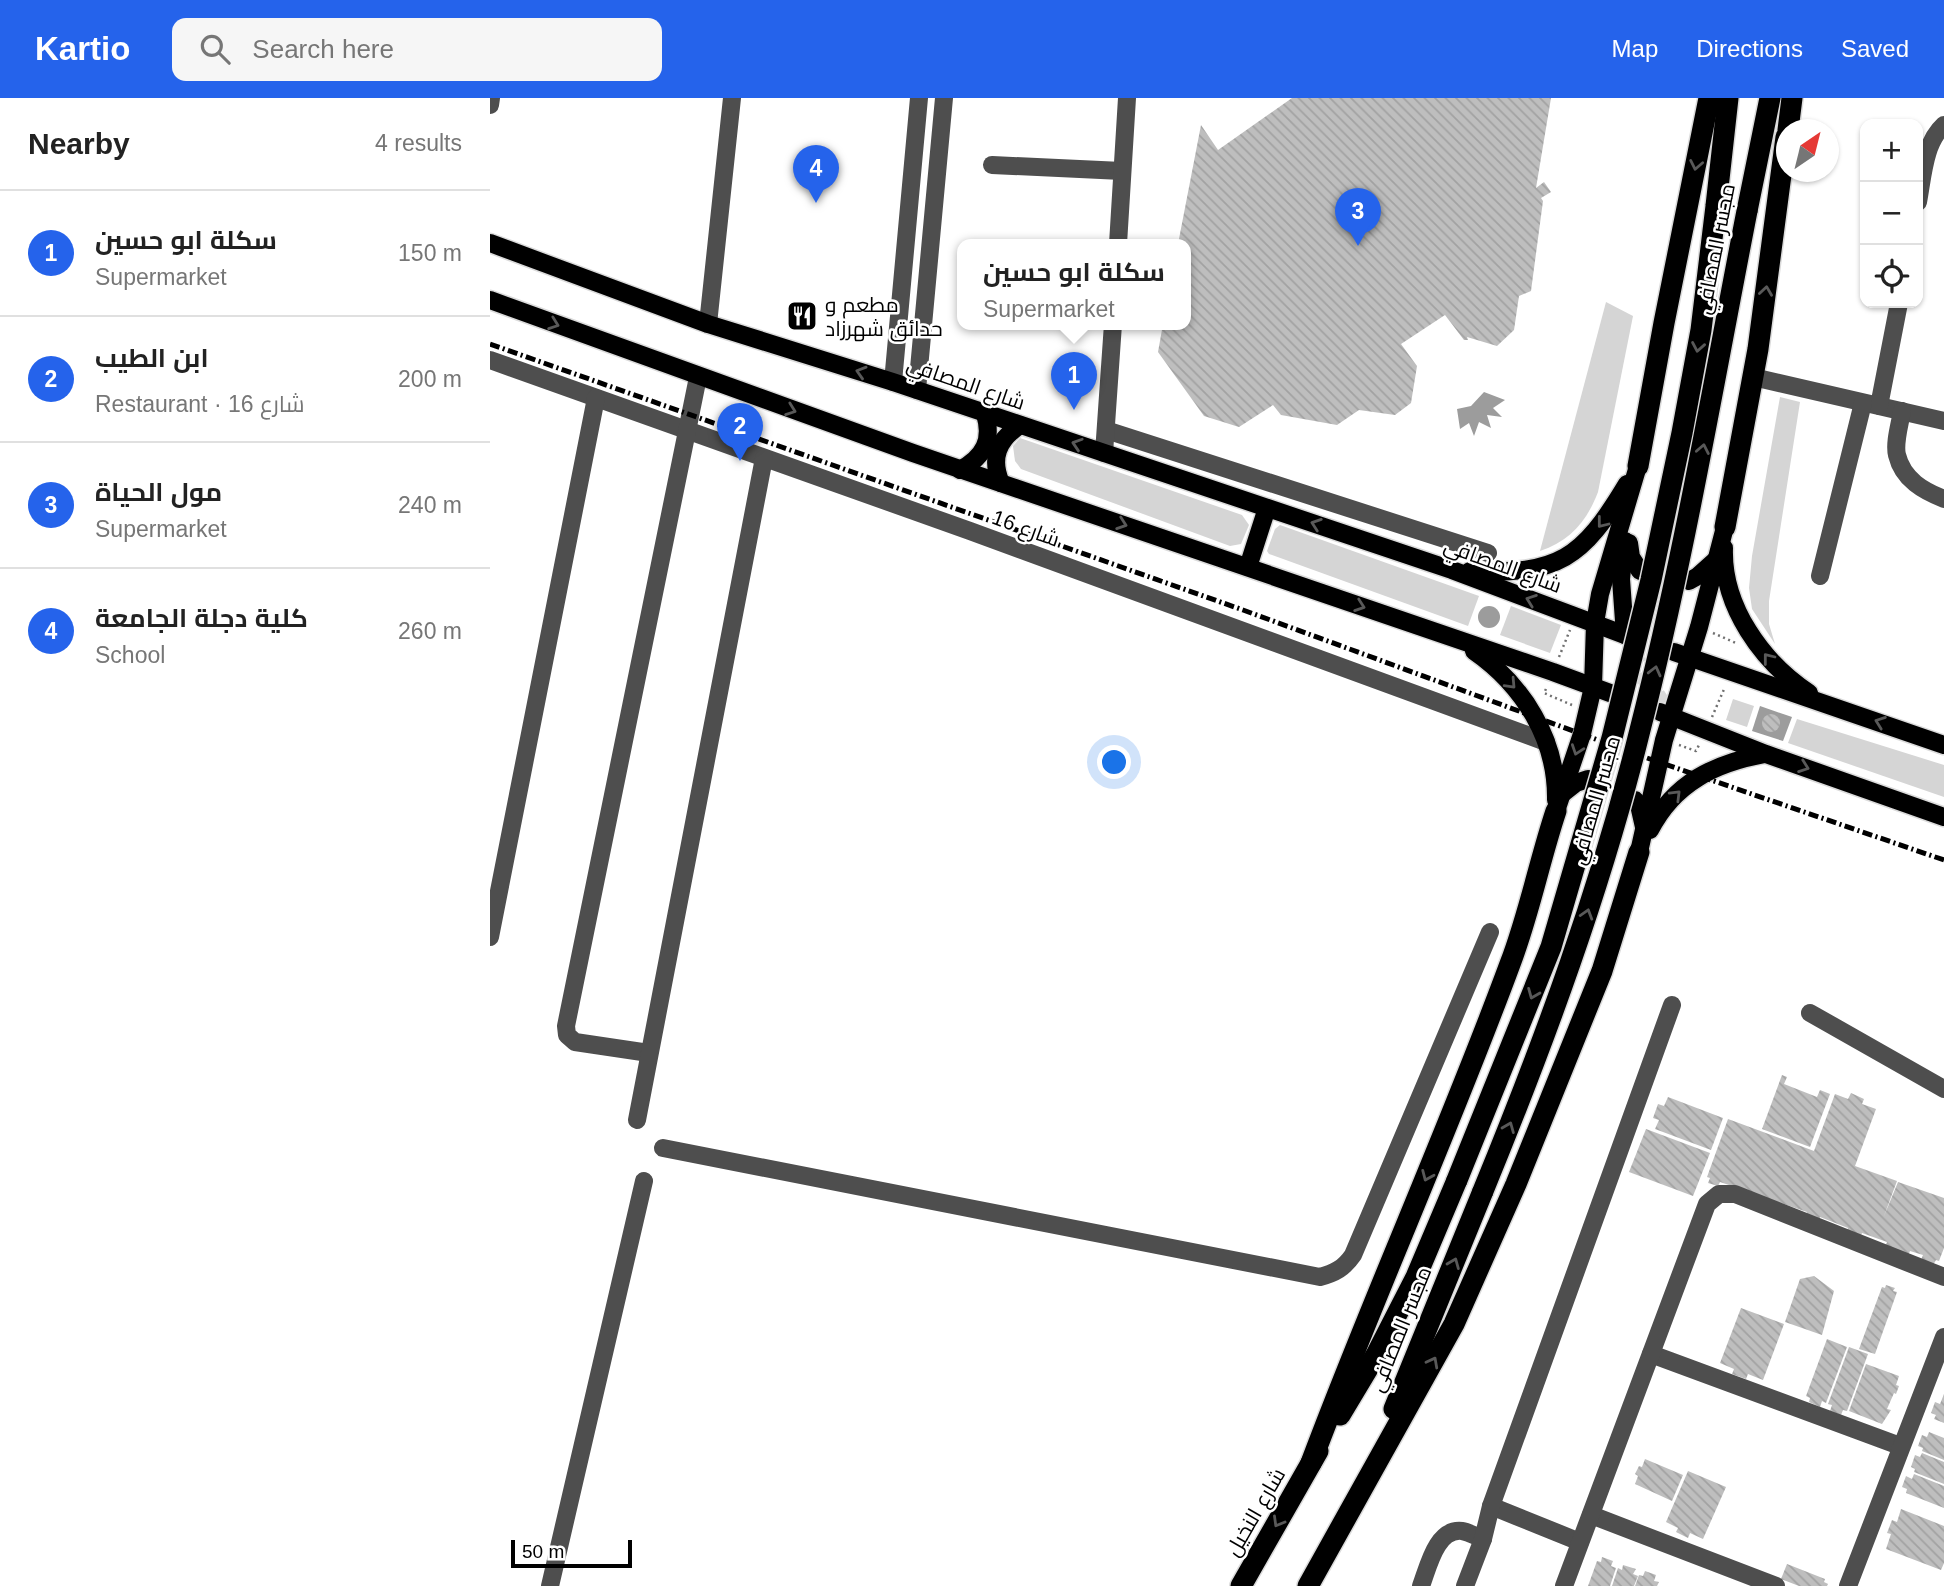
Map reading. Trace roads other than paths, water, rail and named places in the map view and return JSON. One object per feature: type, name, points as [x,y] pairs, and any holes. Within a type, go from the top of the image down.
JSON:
[{"type":"highway","points":[[1638,466],[1709,98]]},
{"type":"highway","name":"مجسر المصافي","points":[[1311,1463],[1381,1344],[1416,1277],[1551,947],[1612,738],[1645,607],[1682,433],[1701,330],[1728,98]]},
{"type":"highway","name":"مجسر المصافي","points":[[1363,1485],[1483,1191],[1575,954],[1640,732],[1684,546],[1770,98]]},
{"type":"highway","points":[[1789,119],[1792,98]]},
{"type":"highway","points":[[1725,527],[1753,377],[1781,182]]},
{"type":"highway","points":[[1311,1463],[1353,1352],[1450,1120],[1512,960],[1559,803]]},
{"type":"highway","points":[[1307,1586],[1454,1324],[1516,1184],[1602,971],[1639,852]]},
{"type":"highway","name":"شارع النخيل","points":[[1241,1586],[1311,1463]]},
{"type":"main road","name":"شارع المصافي","points":[[490,243],[708,324],[917,390],[1452,570],[1625,635],[1621,579],[1628,525]]},
{"type":"main road","points":[[490,300],[960,470],[1610,693]]},
{"type":"main road","points":[[960,470],[972,463],[986,447],[988,426],[985,414]]},
{"type":"main road","points":[[1001,483],[996,472],[996,451],[1008,433],[1020,425]]},
{"type":"main road","points":[[1559,803],[1582,734],[1592,687],[1595,623],[1600,594],[1638,466]]},
{"type":"main road","points":[[1452,570],[1509,573],[1541,568],[1566,557],[1587,542],[1609,514],[1638,466]]},
{"type":"main road","points":[[1629,502],[1631,557],[1640,571]]},
{"type":"main road","points":[[1248,567],[1267,508]]},
{"type":"main road","points":[[1639,852],[1664,740],[1664,711],[1717,559],[1725,527]]},
{"type":"main road","points":[[1725,527],[1724,562],[1733,599],[1752,638],[1775,667],[1807,692],[1844,709]]},
{"type":"main road","points":[[1689,581],[1717,559]]},
{"type":"main road","points":[[1459,640],[1492,663],[1519,692],[1540,725],[1554,762],[1559,803]]},
{"type":"main road","points":[[1682,655],[1944,745]]},
{"type":"main road","points":[[1664,711],[1766,754],[1944,817]]},
{"type":"main road","points":[[1639,852],[1657,816],[1678,792],[1699,776],[1734,760],[1766,754]]},
{"type":"main road","points":[[1559,803],[1576,783],[1588,779]]},
{"type":"main road","points":[[1635,800],[1639,805],[1644,831]]},
{"type":"street","points":[[490,105],[491,98]]},
{"type":"street","points":[[708,324],[733,98]]},
{"type":"street","points":[[892,382],[919,98]]},
{"type":"street","points":[[917,390],[944,98]]},
{"type":"street","points":[[1118,239],[1126,98]]},
{"type":"street","points":[[1922,182],[1935,133],[1944,125]]},
{"type":"street","points":[[992,165],[1122,171]]},
{"type":"street","points":[[1820,576],[1898,308]]},
{"type":"street","points":[[1104,453],[1112,330]]},
{"type":"street","name":"شارع 16","points":[[490,360],[1546,742]]},
{"type":"street","points":[[649,1053],[575,1042],[567,1035],[566,1026],[698,377]]},
{"type":"street","points":[[1753,377],[1944,421]]},
{"type":"street","points":[[490,937],[596,398]]},
{"type":"street","points":[[1902,411],[1897,454],[1904,470],[1920,489],[1944,499]]},
{"type":"street","points":[[1106,430],[1488,553]]},
{"type":"street","points":[[637,1120],[764,458]]},
{"type":"street","points":[[663,1148],[1320,1277],[1341,1269],[1353,1255],[1490,932]]},
{"type":"street","points":[[1465,1586],[1483,1539],[1491,1506],[1672,1005]]},
{"type":"street","points":[[1810,1013],[1944,1089]]},
{"type":"street","points":[[550,1586],[644,1181]]},
{"type":"street","points":[[1564,1586],[1707,1204],[1718,1194],[1734,1194],[1944,1277]]},
{"type":"street","points":[[1847,1586],[1944,1337]]},
{"type":"street","points":[[1651,1354],[1900,1446]]},
{"type":"street","points":[[1491,1506],[1580,1542]]},
{"type":"street","points":[[1591,1515],[1776,1586]]},
{"type":"street","points":[[1420,1586],[1436,1547],[1451,1532],[1462,1531],[1483,1539]]},
{"type":"tunnel","points":[[1630,648],[1662,704]]},
{"type":"railway","points":[[490,344],[1243,610],[1598,740]]},
{"type":"railway","points":[[1647,758],[1944,860]]},
{"type":"place","name":"كلية دجلة الجامعة","points":[[816,203]]},
{"type":"place","name":"مول الحياة","points":[[1358,246]]},
{"type":"place","name":"مطعم و حدائق شهرزاد","points":[[802,316]]},
{"type":"place","name":"سكلة ابو حسين","points":[[1074,410]]},
{"type":"place","name":"ابن الطيب","points":[[740,461]]}]
